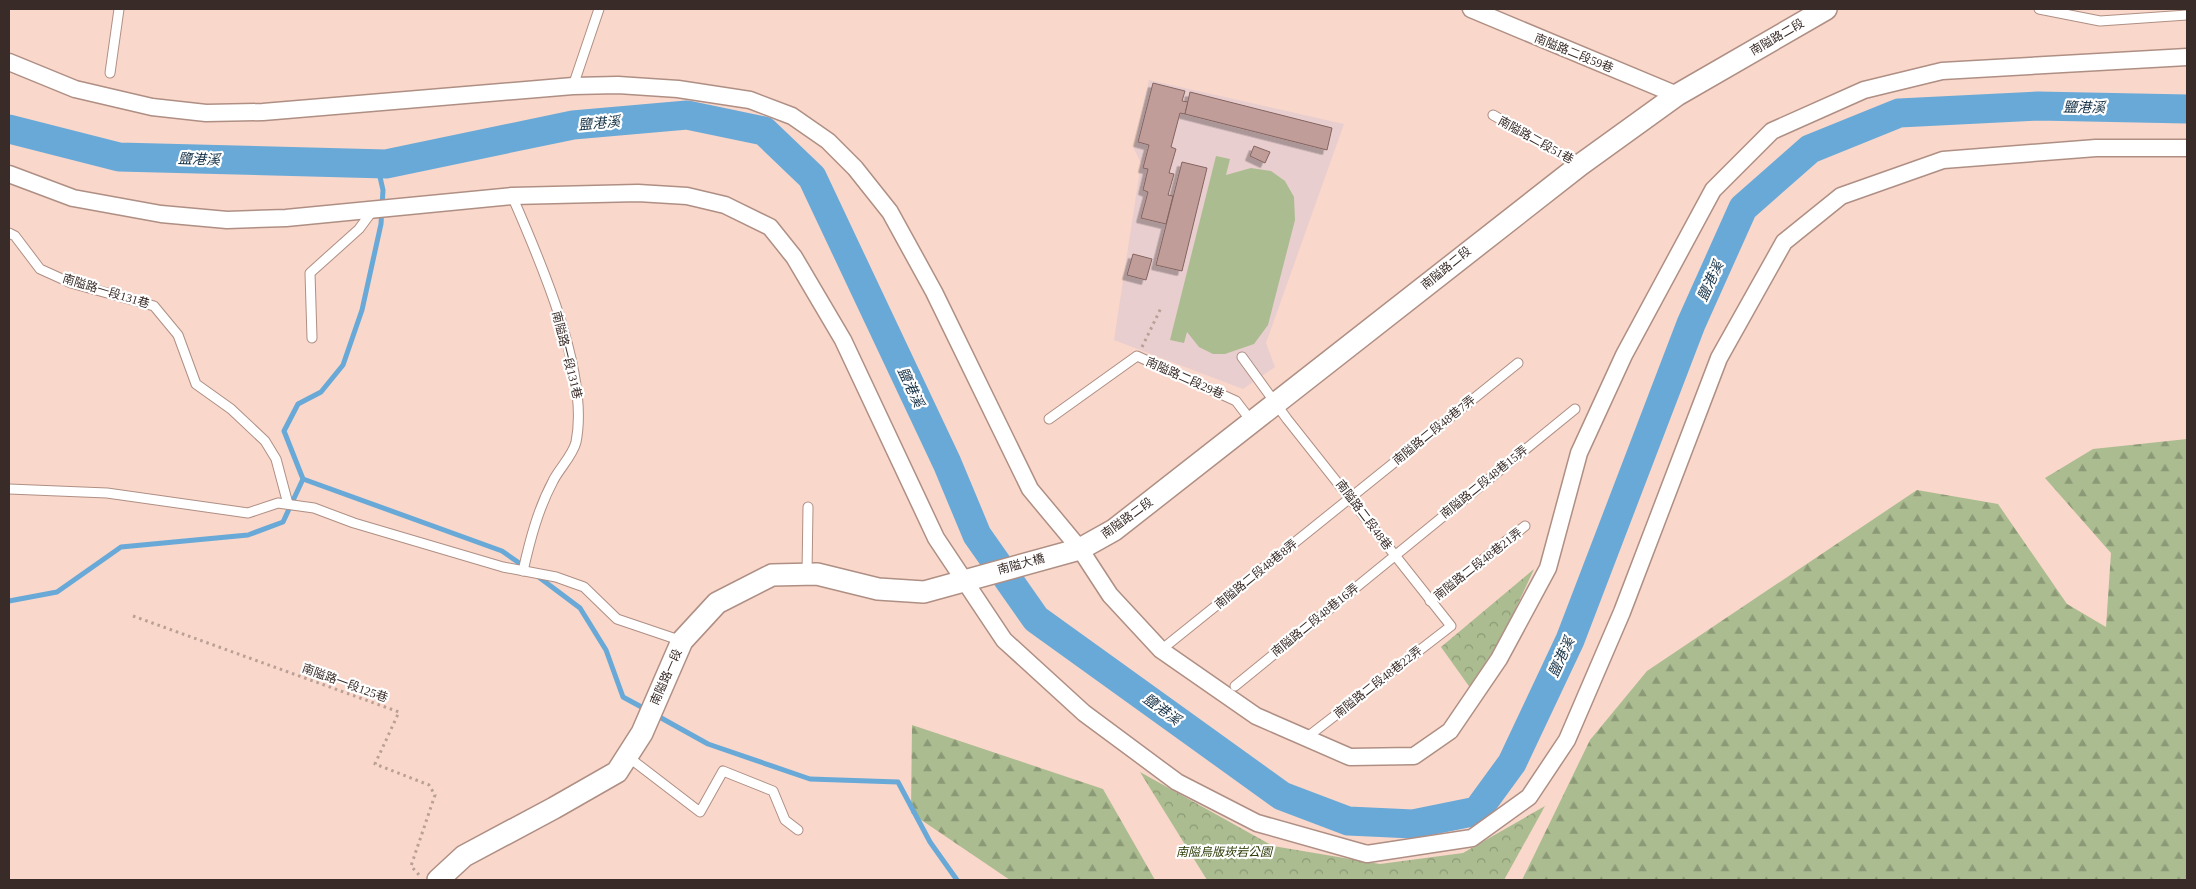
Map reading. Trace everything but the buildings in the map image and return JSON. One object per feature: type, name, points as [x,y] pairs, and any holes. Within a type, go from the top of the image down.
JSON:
[{"type":"street","name":"南隘路二段59巷","points":[[1471,9],[1677,94]]},
{"type":"street","name":"南隘路二段","points":[[1080,549],[1114,530],[1252,422],[1277,405],[1580,164],[1677,94],[1826,9]]},
{"type":"street","points":[[9,62],[75,89],[152,107],[206,113],[263,112],[573,86],[618,85],[678,89],[750,100],[792,116],[828,141],[856,168],[890,212],[934,292],[1030,489],[1080,549],[1110,595],[1161,650],[1256,716],[1350,757],[1414,756],[1450,732],[1499,659],[1548,568],[1579,453],[1624,355],[1713,190],[1772,131],[1864,90],[1942,71],[2187,57]]},
{"type":"street","points":[[9,174],[73,198],[161,214],[227,220],[286,218],[512,196],[638,193],[688,196],[725,205],[770,226],[794,257],[843,340],[936,538],[962,580],[1004,640],[1084,713],[1177,782],[1257,823],[1367,854],[1472,838],[1529,797],[1567,740],[1622,612],[1720,358],[1784,242],[1840,196],[1943,160],[2096,148],[2187,148]]},
{"type":"street","name":"南隘大橋","points":[[962,580],[1080,549]]},
{"type":"street","name":"南隘路一段","points":[[438,880],[464,856],[617,772],[642,733],[682,641],[717,603],[772,575],[816,574],[878,588],[924,592],[962,580]]},
{"type":"lane","points":[[110,73],[119,9]]},
{"type":"lane","points":[[573,86],[599,9]]},
{"type":"lane","points":[[2039,9],[2100,21],[2187,15]]},
{"type":"lane","name":"南隘路二段51巷","points":[[1493,116],[1580,164]]},
{"type":"lane","name":"南隘路一段131巷","points":[[512,196],[541,261],[562,326],[579,400],[576,444],[552,482],[532,529],[523,571]]},
{"type":"lane","points":[[312,338],[310,273],[359,229],[373,210]]},
{"type":"lane","name":"南隘路一段131巷","points":[[9,233],[15,236],[40,269],[71,283],[154,306],[178,335],[196,384],[231,409],[265,441],[276,460],[288,504]]},
{"type":"lane","points":[[1049,419],[1137,356]]},
{"type":"lane","name":"南隘路二段29巷","points":[[1137,356],[1236,400],[1252,422]]},
{"type":"lane","name":"南隘路二段48巷","points":[[1242,356],[1277,405],[1451,626]]},
{"type":"lane","name":"南隘路二段48巷7弄","points":[[1351,498],[1518,363]]},
{"type":"lane","name":"南隘路二段48巷15弄","points":[[1394,555],[1575,409]]},
{"type":"lane","points":[[9,489],[107,493],[248,514],[278,503],[314,508],[354,523],[523,571],[556,577],[584,587],[617,619],[682,641]]},
{"type":"lane","name":"南隘路二段48巷8弄","points":[[1161,650],[1351,498]]},
{"type":"lane","points":[[808,507],[808,574]]},
{"type":"lane","name":"南隘路二段48巷21弄","points":[[1430,601],[1526,526]]},
{"type":"lane","name":"南隘路二段48巷16弄","points":[[1235,686],[1394,555]]},
{"type":"lane","name":"南隘路二段48巷22弄","points":[[1306,738],[1451,626]]},
{"type":"lane","points":[[627,756],[700,812],[723,772],[773,791],[785,820],[798,830]]},
{"type":"path","points":[[1137,356],[1161,308]]},
{"type":"path","name":"南隘路一段125巷","points":[[134,616],[399,712],[375,764],[429,785],[435,795],[411,866],[424,880]]},
{"type":"shaded area","points":[[1149,80],[1344,124],[1266,343],[1275,367],[1243,389],[1114,340],[1141,163],[1134,149]]},
{"type":"green space","points":[[1216,156],[1230,159],[1226,175],[1251,168],[1271,171],[1285,181],[1294,197],[1295,220],[1268,325],[1254,344],[1225,354],[1213,354],[1199,347],[1187,332],[1184,343],[1170,340]]},
{"type":"green space","points":[[2187,439],[2187,880],[1522,880],[1590,740],[1647,671],[1917,490],[1998,504],[2067,604],[2106,627],[2111,553],[2045,478],[2093,449]]},
{"type":"green space","points":[[1534,569],[1504,634],[1471,689],[1441,647]]},
{"type":"green space","points":[[912,725],[1103,789],[1155,880],[1010,880],[911,813]]},
{"type":"green space","name":"南隘烏版崁岩公園","points":[[1140,772],[1273,846],[1380,864],[1463,853],[1545,806],[1504,880],[1207,880]]},
{"type":"waterway","name":"鹽港溪","points":[[9,129],[119,157],[386,164],[573,125],[687,115],[764,131],[812,177],[947,463],[977,535],[1036,619],[1282,796],[1348,821],[1413,824],[1477,811],[1512,763],[1570,640],[1691,324],[1743,208],[1810,149],[1899,113],[2038,106],[2187,109]]},
{"type":"waterway","points":[[9,601],[57,592],[121,547],[248,535],[283,522],[303,479],[284,431],[298,404],[321,392],[343,365],[362,310],[381,224],[383,190],[377,164]]},
{"type":"waterway","points":[[303,479],[502,551],[525,567]]},
{"type":"waterway","points":[[536,575],[580,608],[606,650],[623,697],[647,710]]},
{"type":"waterway","points":[[654,714],[708,744],[810,779],[898,782],[930,842],[957,880]]}]
